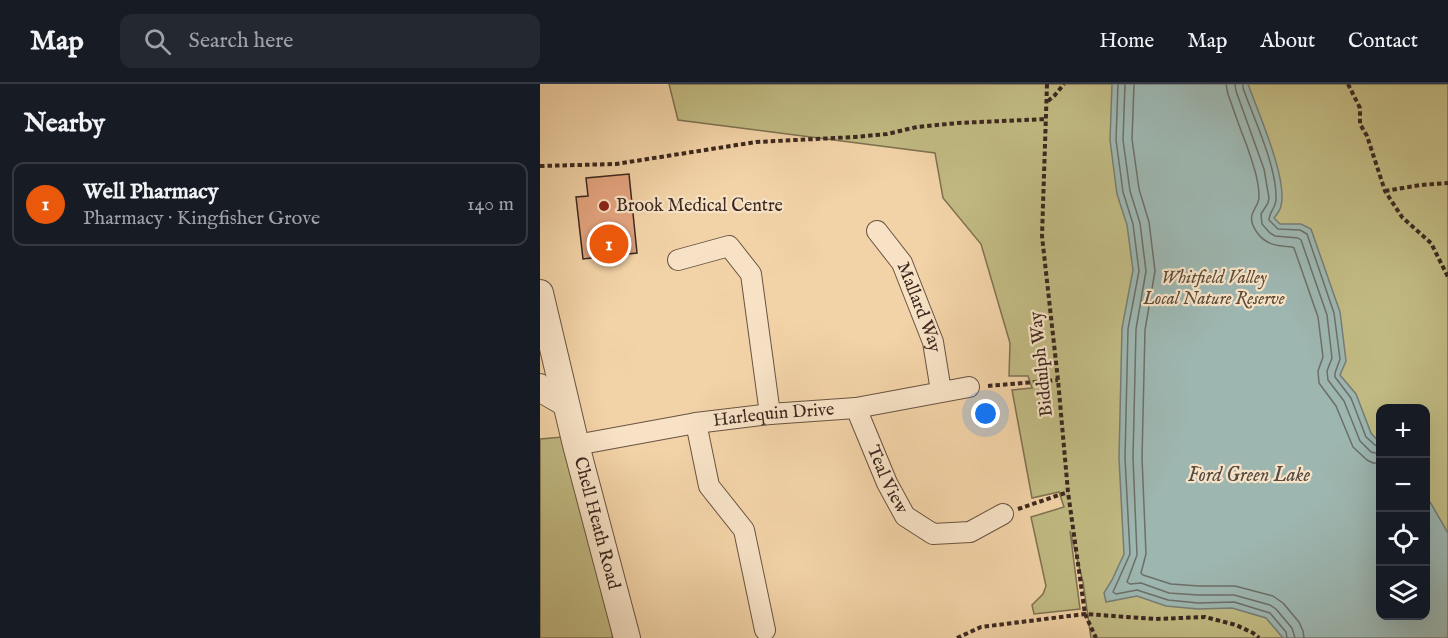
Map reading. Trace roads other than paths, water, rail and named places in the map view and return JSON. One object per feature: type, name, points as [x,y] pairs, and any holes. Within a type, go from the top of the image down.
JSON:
[{"type":"street","name":"Mallard Way","points":[[877,231],[902,263],[933,342],[941,391]]},
{"type":"street","points":[[678,260],[729,246],[751,274],[770,414]]},
{"type":"street","name":"Chell Heath Road","points":[[540,293],[576,445],[627,638]]},
{"type":"street","points":[[540,384],[542,393],[568,408]]},
{"type":"street","name":"Harlequin Drive","points":[[576,445],[696,423],[770,414],[856,408],[969,387]]},
{"type":"street","name":"Teal View","points":[[856,408],[887,483],[905,516],[933,534],[970,532],[1003,514]]},
{"type":"street","points":[[696,423],[710,486],[744,530],[765,630]]},
{"type":"water","name":"Ford Green Lake","points":[[1112,84],[1248,84],[1271,145],[1280,179],[1281,206],[1274,218],[1280,224],[1301,224],[1311,229],[1340,312],[1346,361],[1340,375],[1356,394],[1371,433],[1376,439],[1376,620],[1430,620],[1430,502],[1448,533],[1448,638],[1283,638],[1266,618],[1232,608],[1198,609],[1166,606],[1137,596],[1106,602],[1104,593],[1124,554],[1119,458],[1122,328],[1133,270],[1127,225],[1117,194],[1110,140]]},
{"type":"place","name":"Brook Medical Centre","points":[[604,206]]},
{"type":"place","name":"Well Pharmacy","points":[[609,244]]},
{"type":"park label","name":"Whitfield Valley Local Nature Reserve","points":[[1214,288]]}]
